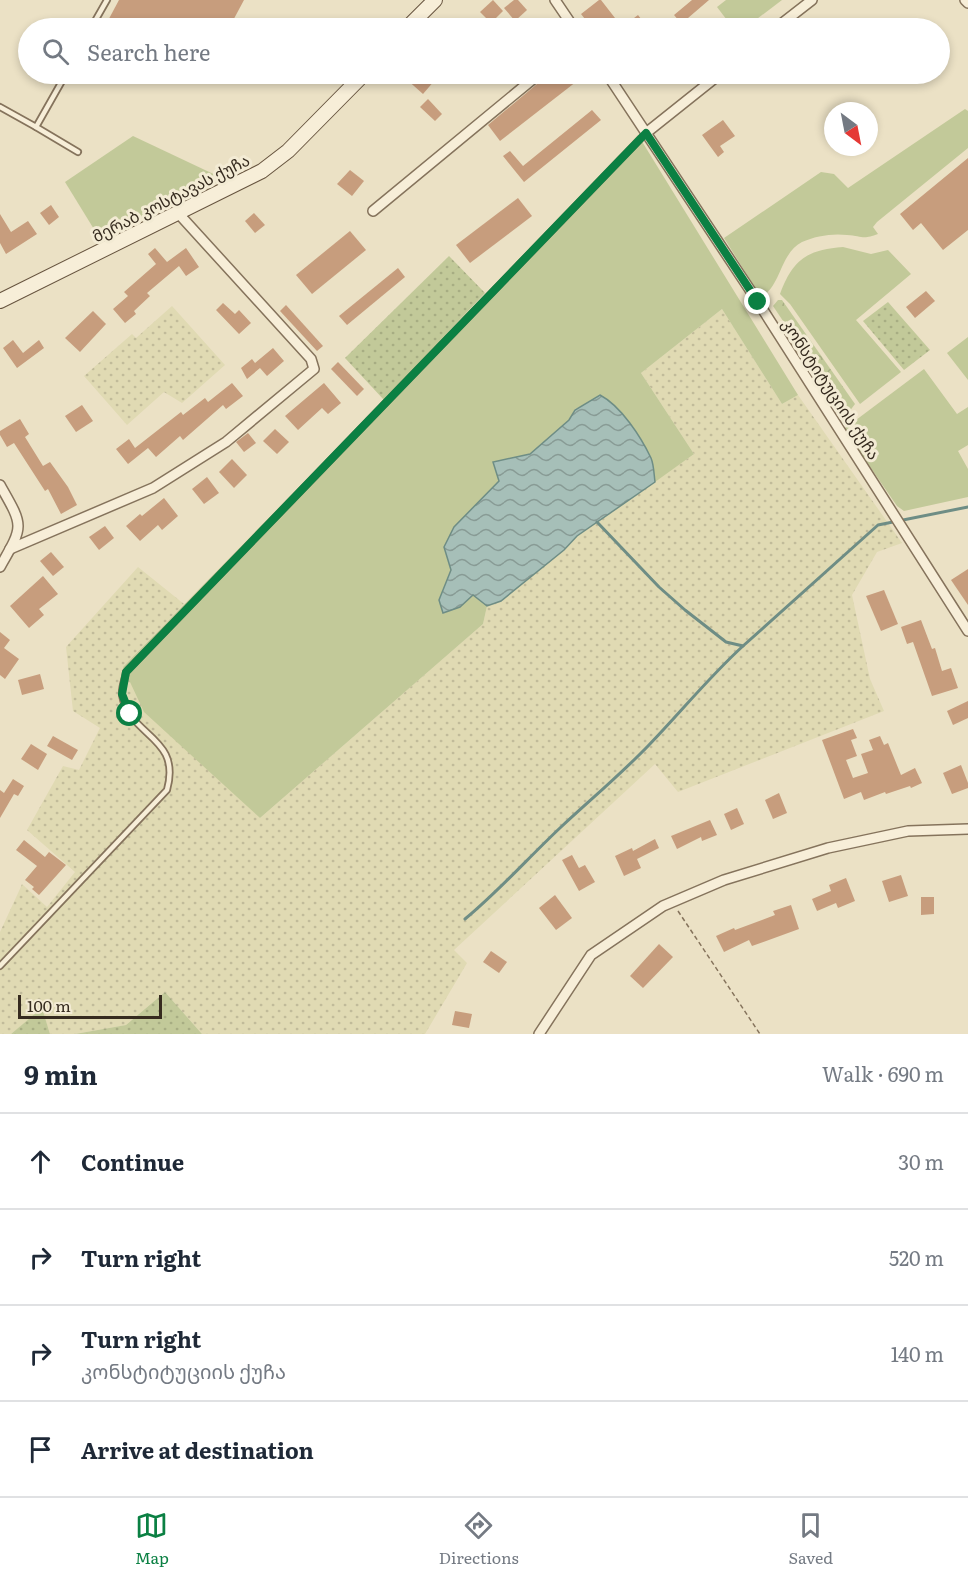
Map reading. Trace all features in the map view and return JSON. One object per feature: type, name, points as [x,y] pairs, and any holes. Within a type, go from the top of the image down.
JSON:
[{"type":"main road","points":[[418,18],[435,0]]},
{"type":"main road","name":"მერაბ კოსტავას ქუჩა","points":[[0,301],[262,171],[288,151],[353,84]]},
{"type":"street","points":[[555,0],[567,18]]},
{"type":"street","points":[[789,18],[812,0]]},
{"type":"street","points":[[373,211],[527,84]]},
{"type":"street","name":"კონსტიტუციის ქუჩა","points":[[614,84],[758,302],[968,631]]},
{"type":"street","points":[[646,133],[707,84]]},
{"type":"street","points":[[10,549],[153,488],[226,442],[314,369],[311,359],[178,213]]},
{"type":"street","points":[[0,485],[18,516],[20,526],[0,567]]},
{"type":"street","points":[[539,1034],[591,954],[663,906],[724,880],[828,848],[908,831],[968,829]]},
{"type":"lane","points":[[97,18],[107,0]]},
{"type":"lane","points":[[36,127],[60,84]]},
{"type":"lane","points":[[0,108],[78,152]]},
{"type":"lane","points":[[0,966],[167,790],[171,778],[169,761],[163,748],[130,714],[122,694],[126,672],[646,133]]},
{"type":"path","points":[[672,902],[760,1034]]},
{"type":"shaded area","points":[[172,306],[225,365],[182,403],[164,392],[127,425],[84,376],[132,334],[136,338]]},
{"type":"shaded area","points":[[722,309],[782,404],[798,395],[902,543],[877,552],[852,595],[870,679],[884,711],[678,792],[655,764],[454,950],[467,963],[425,1034],[202,1034],[165,992],[126,1025],[75,1034],[50,1034],[42,1009],[11,1034],[0,1034],[0,932],[22,884],[47,907],[75,872],[27,830],[63,766],[79,770],[100,728],[73,711],[66,647],[138,567],[184,604],[123,667],[260,818],[483,624],[487,606],[501,601],[564,550],[577,536],[694,454],[641,373]]},
{"type":"green space","points":[[726,0],[782,0],[758,18],[725,18],[717,7]]},
{"type":"green space","points":[[965,109],[968,111],[968,148],[877,222],[873,227],[878,234],[866,237],[830,235],[802,242],[789,254],[773,286],[761,297],[724,238],[821,172],[834,174],[848,188]]},
{"type":"green space","points":[[638,135],[798,395],[782,404],[722,309],[641,373],[694,454],[655,482],[652,460],[591,402],[575,409],[569,420],[530,454],[494,462],[499,481],[454,527],[444,547],[451,570],[446,583],[460,607],[473,595],[487,606],[483,624],[260,818],[144,712],[123,667],[384,400]]},
{"type":"green space","points":[[133,136],[224,179],[100,239],[65,182]]},
{"type":"green space","points":[[843,247],[871,254],[888,250],[911,274],[856,320],[901,372],[860,404],[790,304],[780,294],[790,272],[803,258],[830,248]]},
{"type":"green space","points":[[449,256],[485,293],[384,400],[345,358]]},
{"type":"green space","points":[[778,300],[782,300],[855,404],[849,412],[844,412],[773,306]]},
{"type":"green space","points":[[888,302],[930,350],[904,370],[863,321]]},
{"type":"green space","points":[[968,337],[968,380],[947,353]]},
{"type":"green space","points":[[924,369],[957,414],[968,407],[968,445],[958,451],[968,469],[968,497],[904,511],[897,506],[844,429]]},
{"type":"green space","points":[[165,992],[202,1034],[75,1034],[126,1025]]},
{"type":"green space","points":[[42,1008],[50,1034],[11,1034]]},
{"type":"water","points":[[600,395],[623,414],[642,441],[652,461],[655,482],[577,536],[564,550],[501,601],[487,606],[473,595],[460,607],[443,613],[439,600],[451,570],[444,547],[454,527],[499,481],[493,462],[530,454],[569,420],[575,410]]},
{"type":"building","points":[[119,0],[244,0],[234,18],[109,18]]},
{"type":"building","points":[[493,0],[503,11],[496,18],[486,18],[480,12]]},
{"type":"building","points":[[514,0],[518,0],[527,10],[518,18],[512,18],[504,8]]},
{"type":"building","points":[[601,0],[615,18],[584,18],[581,14]]},
{"type":"building","points":[[692,0],[709,0],[688,18],[677,18],[674,15]]},
{"type":"building","points":[[412,84],[432,84],[423,94]]},
{"type":"building","points":[[537,84],[573,84],[500,141],[488,125]]},
{"type":"building","points":[[428,99],[442,114],[435,121],[420,107]]},
{"type":"building","points":[[592,110],[601,120],[524,182],[503,156],[510,151],[523,166]]},
{"type":"building","points":[[723,120],[735,136],[720,146],[724,152],[718,157],[702,135]]},
{"type":"building","points":[[968,158],[968,230],[943,250],[921,223],[913,230],[900,214]]},
{"type":"building","points":[[350,170],[364,181],[352,196],[337,184]]},
{"type":"building","points":[[518,198],[532,216],[470,263],[456,245]]},
{"type":"building","points":[[51,205],[59,217],[49,225],[40,213]]},
{"type":"building","points":[[254,213],[265,225],[255,233],[245,221]]},
{"type":"building","points":[[0,214],[11,232],[28,221],[37,234],[6,254],[0,243]]},
{"type":"building","points":[[350,231],[366,250],[312,294],[296,275]]},
{"type":"building","points":[[155,248],[167,262],[186,248],[199,267],[186,276],[179,266],[147,293],[150,296],[134,311],[136,314],[125,323],[113,309],[128,296],[124,292],[156,264],[148,254]]},
{"type":"building","points":[[398,268],[405,277],[347,325],[339,316]]},
{"type":"building","points":[[926,291],[935,301],[915,318],[906,307]]},
{"type":"building","points":[[223,303],[235,314],[239,310],[251,323],[239,334],[216,310]]},
{"type":"building","points":[[286,305],[323,346],[317,351],[280,311]]},
{"type":"building","points":[[93,311],[106,324],[80,352],[65,338]]},
{"type":"building","points":[[13,340],[23,353],[39,340],[44,348],[17,368],[3,348]]},
{"type":"building","points":[[273,348],[284,361],[267,376],[260,368],[247,379],[241,368],[252,359],[255,363]]},
{"type":"building","points":[[338,362],[364,389],[357,396],[331,369]]},
{"type":"building","points":[[232,383],[243,396],[226,409],[223,405],[183,440],[180,436],[156,457],[148,448],[128,464],[116,449],[129,439],[135,448],[181,412],[183,415],[205,398],[208,402]]},
{"type":"building","points":[[324,383],[341,403],[328,414],[322,408],[298,430],[285,416]]},
{"type":"building","points":[[82,405],[93,421],[76,432],[65,416]]},
{"type":"building","points":[[20,419],[29,434],[25,437],[43,466],[50,462],[68,487],[77,505],[61,514],[48,489],[45,491],[14,443],[7,447],[0,435],[0,431]]},
{"type":"building","points":[[275,429],[289,442],[277,454],[263,441]]},
{"type":"building","points":[[248,433],[256,443],[244,452],[236,442]]},
{"type":"building","points":[[232,459],[247,475],[234,488],[219,472]]},
{"type":"building","points":[[207,477],[219,493],[204,504],[192,489]]},
{"type":"building","points":[[164,498],[178,516],[162,530],[158,525],[140,541],[126,526]]},
{"type":"building","points":[[105,526],[114,538],[99,550],[89,537]]},
{"type":"building","points":[[51,552],[64,567],[53,576],[40,561]]},
{"type":"building","points":[[968,569],[968,605],[951,580]]},
{"type":"building","points":[[43,576],[58,594],[39,609],[44,615],[29,628],[10,606]]},
{"type":"building","points":[[884,590],[898,624],[881,631],[866,596]]},
{"type":"building","points":[[921,620],[932,649],[935,648],[942,671],[951,668],[958,688],[932,696],[913,642],[907,644],[901,627]]},
{"type":"building","points":[[0,632],[10,640],[4,648],[19,659],[5,679],[0,675]]},
{"type":"building","points":[[40,674],[44,689],[22,695],[18,680]]},
{"type":"building","points":[[968,701],[968,718],[953,725],[947,711]]},
{"type":"building","points":[[853,729],[857,738],[851,740],[857,756],[846,760],[853,778],[868,773],[861,754],[873,750],[869,740],[880,736],[884,745],[888,743],[901,775],[915,768],[922,783],[864,800],[861,792],[844,799],[822,740]]},
{"type":"building","points":[[53,736],[78,750],[72,760],[47,746]]},
{"type":"building","points":[[31,744],[47,754],[38,770],[21,759]]},
{"type":"building","points":[[961,765],[968,788],[952,794],[943,773]]},
{"type":"building","points":[[13,779],[24,786],[18,796],[14,794],[0,818],[0,790],[4,793]]},
{"type":"building","points":[[779,793],[787,813],[773,819],[765,800]]},
{"type":"building","points":[[737,808],[744,824],[731,830],[724,814]]},
{"type":"building","points":[[710,820],[717,835],[702,841],[701,837],[677,849],[671,836]]},
{"type":"building","points":[[655,839],[659,848],[637,859],[641,868],[624,876],[615,856],[632,848],[633,851]]},
{"type":"building","points":[[24,840],[45,857],[49,852],[66,865],[39,895],[32,889],[34,887],[25,880],[37,866],[16,850]]},
{"type":"building","points":[[572,855],[579,868],[585,865],[595,882],[579,891],[562,860]]},
{"type":"building","points":[[901,875],[908,896],[889,902],[882,881]]},
{"type":"building","points":[[846,878],[855,901],[838,908],[836,903],[817,911],[812,899],[831,891],[829,885]]},
{"type":"building","points":[[555,895],[572,918],[556,930],[539,908]]},
{"type":"building","points":[[921,897],[934,897],[934,914],[921,915]]},
{"type":"building","points":[[791,905],[799,929],[752,946],[749,940],[724,952],[716,936],[775,915],[773,911]]},
{"type":"building","points":[[659,944],[673,957],[643,988],[630,976]]},
{"type":"building","points":[[491,951],[507,962],[499,973],[483,962]]},
{"type":"building","points":[[455,1011],[472,1014],[469,1028],[452,1025]]},
{"type":"waterway","points":[[597,522],[659,587],[685,610],[726,642],[743,646],[878,525],[968,507]]},
{"type":"waterway","points":[[465,919],[637,757],[743,646]]},
{"type":"route","points":[[130,714],[122,694],[126,672],[646,133],[758,302]]}]
